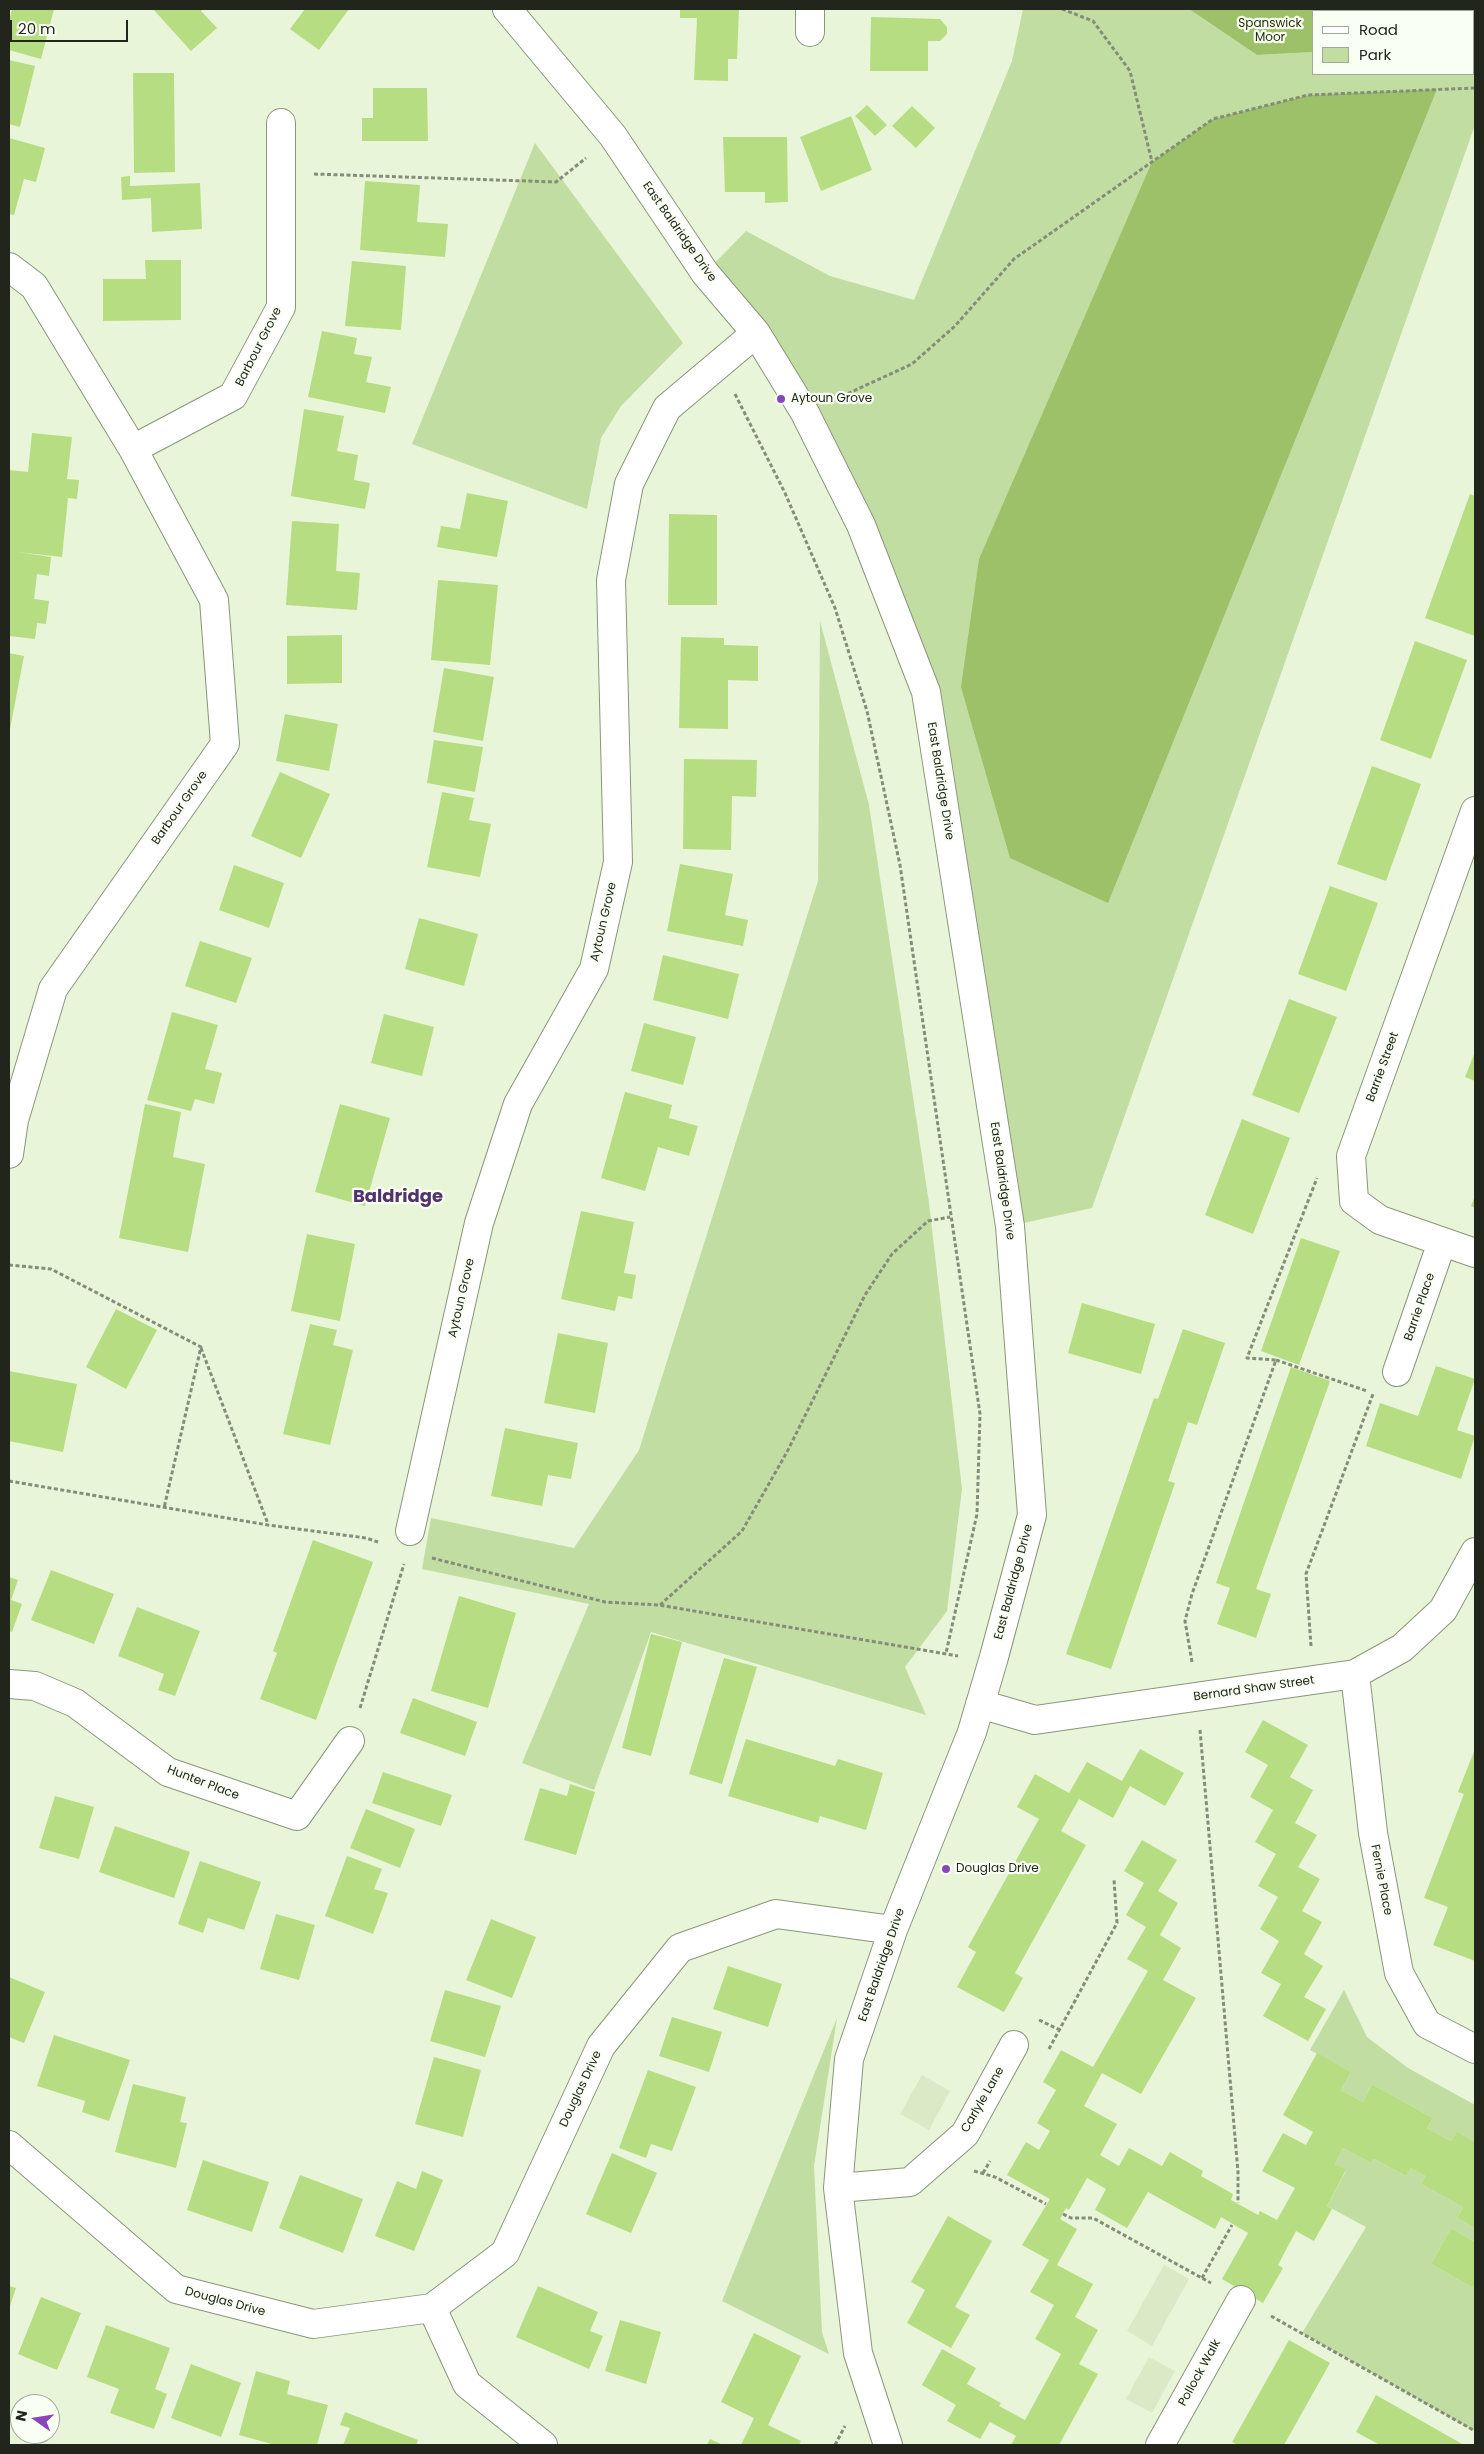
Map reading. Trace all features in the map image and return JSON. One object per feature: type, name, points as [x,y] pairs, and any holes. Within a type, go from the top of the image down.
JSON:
[{"type":"street","name":"East Baldridge Drive","points":[[507,9],[613,136],[705,273],[756,332],[805,412],[861,525],[926,692],[1010,1226],[1032,1516],[972,1732],[893,1930],[849,2059],[838,2188],[858,2353],[888,2445]]},
{"type":"street","name":"Barbour Grove","points":[[133,449],[234,396],[282,307],[280,123]]},
{"type":"street","name":"Barbour Grove","points":[[9,267],[34,286],[133,449],[214,600],[225,744],[52,989],[14,1120],[9,1154]]},
{"type":"street","name":"Aytoun Grove","points":[[409,1542],[479,1223],[518,1104],[594,969],[618,862],[611,580],[629,484],[667,408],[756,332]]},
{"type":"street","name":"Barrie Street","points":[[1475,811],[1351,1156],[1354,1201],[1380,1220],[1475,1253]]},
{"type":"street","name":"Barrie Place","points":[[1397,1372],[1442,1242]]},
{"type":"street","name":"Bernard Shaw Street","points":[[980,1704],[1035,1720],[1355,1674],[1402,1648],[1443,1610],[1475,1552]]},
{"type":"street","name":"Fernie Place","points":[[1355,1674],[1372,1833],[1399,1974],[1427,2024],[1475,2049]]},
{"type":"street","name":"Hunter Place","points":[[9,1684],[35,1686],[76,1704],[168,1772],[297,1816],[350,1741]]},
{"type":"street","name":"Douglas Drive","points":[[11,2155],[176,2289],[313,2324],[432,2308],[505,2253],[601,2046],[680,1948],[776,1914],[893,1930]]},
{"type":"street","name":"Carlyle Lane","points":[[838,2188],[910,2182],[965,2134],[1014,2045]]},
{"type":"street","name":"Pollock Walk","points":[[1160,2445],[1241,2300]]},
{"type":"street","points":[[432,2308],[467,2384],[543,2445]]},
{"type":"path","points":[[1062,9],[1093,21],[1130,71],[1152,162]]},
{"type":"path","points":[[805,412],[912,364],[955,326],[1014,259],[1213,119],[1308,94],[1475,88]]},
{"type":"path","points":[[281,173],[556,182],[613,136]]},
{"type":"path","points":[[720,363],[785,493],[835,608],[867,711],[900,864],[980,1414],[977,1514],[946,1654]]},
{"type":"path","points":[[1351,1156],[1319,1173],[1248,1358],[1276,1360],[1373,1393]]},
{"type":"path","points":[[659,1605],[742,1530],[787,1452],[865,1295],[892,1254],[928,1222],[950,1216]]},
{"type":"path","points":[[9,1265],[51,1269],[201,1347],[268,1525]]},
{"type":"path","points":[[164,1508],[201,1347]]},
{"type":"path","points":[[1238,2203],[1238,2172],[1197,1697],[1185,1621],[1192,1594],[1276,1360]]},
{"type":"path","points":[[1314,1680],[1306,1574],[1373,1393],[1397,1372]]},
{"type":"path","points":[[9,1481],[268,1525],[409,1542],[605,1602],[659,1605],[930,1650]]},
{"type":"path","points":[[350,1741],[409,1542]]},
{"type":"path","points":[[1046,2055],[1117,1923],[1114,1880]]},
{"type":"path","points":[[983,2173],[992,2156]]},
{"type":"path","points":[[936,2160],[995,2177],[1046,2204]]},
{"type":"path","points":[[1202,2278],[1232,2225]]},
{"type":"shaded area","points":[[922,2075],[950,2091],[929,2130],[900,2114]]},
{"type":"shaded area","points":[[1164,2265],[1189,2279],[1152,2346],[1127,2331]]},
{"type":"shaded area","points":[[1149,2357],[1175,2371],[1152,2413],[1126,2399]]},
{"type":"green space","points":[[1023,9],[1189,9],[1257,55],[1312,52],[1312,75],[1474,75],[1475,12],[1475,125],[1092,1208],[1010,1226],[926,692],[861,525],[705,273],[746,231],[830,276],[914,300],[1012,61]],"holes":[[[1437,89],[1152,162],[1213,119],[1308,95]]]},
{"type":"green space","name":"Spanswick Moor","points":[[1189,9],[1475,9],[1474,14],[1474,10],[1312,10],[1312,52],[1257,55]]},
{"type":"green space","points":[[1437,89],[1108,903],[1010,858],[961,687],[979,559],[1152,162],[1213,119],[1308,95]]},
{"type":"green space","points":[[535,143],[683,343],[621,406],[601,438],[587,509],[412,444]]},
{"type":"green space","points":[[820,621],[869,805],[929,1203],[962,1489],[947,1611],[905,1667],[926,1715],[651,1632],[594,1790],[522,1763],[589,1604],[422,1569],[431,1518],[574,1548],[639,1450],[818,881]]},
{"type":"green space","points":[[1344,1990],[1367,2037],[1408,2068],[1475,2105],[1475,2142],[1457,2131],[1451,2141],[1427,2128],[1433,2118],[1372,2084],[1363,2102],[1341,2090],[1351,2072],[1310,2050]]},
{"type":"green space","points":[[837,2018],[814,2166],[822,2332],[829,2354],[722,2301]]},
{"type":"green space","points":[[1343,2148],[1371,2163],[1374,2159],[1406,2176],[1411,2168],[1425,2176],[1421,2184],[1463,2207],[1457,2218],[1475,2228],[1475,2242],[1451,2228],[1431,2264],[1475,2289],[1474,2431],[1302,2333],[1366,2227],[1327,2206],[1346,2171],[1335,2164]]},
{"type":"building","points":[[12,9],[54,9],[41,59],[9,50],[9,21]]},
{"type":"building","points":[[153,9],[203,9],[201,11],[217,28],[191,51]]},
{"type":"building","points":[[305,9],[349,9],[319,50],[290,29]]},
{"type":"building","points":[[680,9],[739,9],[737,59],[728,59],[728,81],[694,80],[697,18],[680,18]]},
{"type":"building","points":[[871,17],[940,19],[947,27],[947,34],[940,41],[928,41],[928,71],[870,71]]},
{"type":"building","points":[[9,60],[35,66],[20,127],[9,124]]},
{"type":"building","points":[[133,73],[174,73],[175,172],[134,173]]},
{"type":"building","points":[[373,88],[427,88],[428,141],[362,141],[362,118],[373,118]]},
{"type":"building","points":[[867,105],[887,125],[875,136],[855,116]]},
{"type":"building","points":[[912,106],[935,128],[916,148],[892,126]]},
{"type":"building","points":[[851,116],[872,170],[821,191],[800,137]]},
{"type":"building","points":[[723,137],[787,137],[788,202],[765,203],[765,192],[725,192]]},
{"type":"building","points":[[9,138],[45,148],[36,182],[24,179],[14,215],[9,214]]},
{"type":"building","points":[[130,176],[130,186],[200,183],[202,229],[152,232],[151,198],[122,200],[121,177]]},
{"type":"building","points":[[365,181],[420,185],[417,222],[448,224],[445,257],[360,250]]},
{"type":"building","points":[[145,260],[181,260],[181,320],[103,321],[103,279],[146,279]]},
{"type":"building","points":[[352,261],[406,266],[401,330],[345,326]]},
{"type":"building","points":[[322,331],[357,338],[354,354],[372,357],[366,382],[391,387],[385,413],[308,397]]},
{"type":"building","points":[[304,409],[344,416],[337,451],[358,455],[354,480],[370,483],[365,509],[291,496]]},
{"type":"building","points":[[32,433],[72,437],[67,479],[79,480],[77,499],[68,498],[62,557],[17,552],[51,557],[49,576],[37,574],[34,599],[49,601],[46,624],[37,623],[35,639],[9,636],[9,470],[28,472]]},
{"type":"building","points":[[467,493],[508,501],[497,557],[437,547],[441,526],[460,529]]},
{"type":"building","points":[[1470,494],[1475,496],[1475,636],[1425,618]]},
{"type":"building","points":[[669,514],[717,515],[717,605],[668,605]]},
{"type":"building","points":[[292,521],[339,524],[336,571],[360,573],[357,610],[286,605]]},
{"type":"building","points":[[438,580],[498,585],[490,665],[431,660]]},
{"type":"building","points":[[342,635],[342,683],[287,684],[287,636]]},
{"type":"building","points":[[681,637],[724,638],[724,645],[758,646],[758,681],[728,680],[728,729],[679,728]]},
{"type":"building","points":[[1415,641],[1467,660],[1431,759],[1380,740]]},
{"type":"building","points":[[9,653],[24,656],[10,729],[9,729]]},
{"type":"building","points":[[444,668],[494,677],[483,741],[433,732]]},
{"type":"building","points":[[285,714],[338,724],[329,771],[276,761]]},
{"type":"building","points":[[434,740],[483,747],[475,792],[427,783]]},
{"type":"building","points":[[684,759],[757,760],[756,797],[732,796],[731,850],[683,849]]},
{"type":"building","points":[[1372,766],[1421,784],[1386,881],[1337,864]]},
{"type":"building","points":[[280,772],[330,794],[301,858],[251,836]]},
{"type":"building","points":[[442,792],[474,798],[469,820],[491,824],[480,877],[427,867]]},
{"type":"building","points":[[680,864],[733,874],[725,915],[748,920],[743,946],[667,931]]},
{"type":"building","points":[[234,865],[284,883],[269,928],[219,910]]},
{"type":"building","points":[[1330,886],[1378,903],[1346,991],[1298,974]]},
{"type":"building","points":[[419,918],[478,934],[464,986],[405,969]]},
{"type":"building","points":[[200,941],[252,958],[236,1003],[185,986]]},
{"type":"building","points":[[663,955],[739,974],[728,1019],[653,1000]]},
{"type":"building","points":[[1289,999],[1337,1017],[1299,1113],[1252,1095]]},
{"type":"building","points":[[172,1012],[218,1025],[205,1069],[222,1073],[214,1104],[195,1099],[191,1111],[147,1100]]},
{"type":"building","points":[[384,1014],[434,1027],[422,1076],[371,1063]]},
{"type":"building","points":[[644,1023],[696,1037],[683,1085],[631,1071]]},
{"type":"building","points":[[1475,1052],[1475,1081],[1465,1077]]},
{"type":"building","points":[[625,1092],[672,1105],[669,1118],[698,1126],[689,1156],[658,1147],[645,1191],[601,1178]]},
{"type":"building","points":[[145,1104],[181,1112],[173,1157],[205,1164],[188,1252],[119,1238]]},
{"type":"building","points":[[340,1104],[390,1118],[365,1206],[315,1192]]},
{"type":"building","points":[[1242,1119],[1290,1138],[1253,1234],[1205,1215]]},
{"type":"building","points":[[1475,1196],[1475,1208],[1471,1206]]},
{"type":"building","points":[[581,1211],[634,1222],[624,1273],[636,1275],[632,1299],[618,1296],[615,1311],[561,1299]]},
{"type":"building","points":[[307,1234],[355,1244],[340,1321],[291,1311]]},
{"type":"building","points":[[1301,1238],[1340,1251],[1299,1365],[1261,1351]]},
{"type":"building","points":[[1082,1303],[1155,1324],[1141,1374],[1068,1353]]},
{"type":"building","points":[[116,1309],[157,1330],[126,1389],[86,1367]]},
{"type":"building","points":[[310,1324],[337,1330],[333,1345],[353,1350],[330,1445],[283,1434]]},
{"type":"building","points":[[1183,1329],[1225,1343],[1197,1425],[1188,1422],[1168,1481],[1175,1483],[1111,1669],[1066,1654],[1154,1398],[1158,1399]]},
{"type":"building","points":[[558,1333],[608,1343],[595,1413],[544,1403]]},
{"type":"building","points":[[1436,1366],[1475,1379],[1457,1430],[1475,1436],[1461,1479],[1366,1446],[1380,1403],[1418,1416]]},
{"type":"building","points":[[1291,1367],[1330,1381],[1256,1589],[1271,1594],[1256,1638],[1217,1624],[1230,1588],[1216,1583]]},
{"type":"building","points":[[9,1371],[77,1384],[63,1452],[9,1441]]},
{"type":"building","points":[[505,1428],[578,1443],[571,1479],[548,1475],[542,1506],[491,1496]]},
{"type":"building","points":[[313,1540],[373,1562],[316,1720],[260,1699],[277,1653],[273,1651]]},
{"type":"building","points":[[51,1570],[114,1594],[94,1644],[31,1620]]},
{"type":"building","points":[[9,1577],[18,1580],[11,1600],[22,1604],[12,1632],[9,1631]]},
{"type":"building","points":[[459,1596],[516,1613],[488,1708],[431,1691]]},
{"type":"building","points":[[137,1607],[200,1631],[175,1696],[158,1690],[164,1674],[118,1656]]},
{"type":"building","points":[[651,1634],[682,1642],[651,1756],[622,1748]]},
{"type":"building","points":[[724,1658],[757,1667],[722,1784],[689,1774]]},
{"type":"building","points":[[413,1698],[477,1722],[465,1756],[400,1733]]},
{"type":"building","points":[[1263,1720],[1308,1745],[1290,1777],[1313,1790],[1295,1823],[1317,1835],[1298,1867],[1320,1879],[1302,1911],[1322,1922],[1304,1954],[1323,1966],[1304,1997],[1326,2009],[1308,2041],[1263,2016],[1281,1984],[1261,1973],[1279,1941],[1260,1929],[1278,1897],[1258,1886],[1276,1854],[1255,1842],[1273,1810],[1250,1797],[1268,1765],[1245,1752]]},
{"type":"building","points":[[746,1739],[835,1766],[838,1759],[883,1773],[866,1830],[820,1816],[818,1823],[728,1796]]},
{"type":"building","points":[[1140,1749],[1184,1773],[1165,1806],[1130,1786],[1113,1818],[1079,1799],[1061,1831],[1086,1845],[1015,1973],[1023,1978],[1004,2012],[957,1987],[976,1952],[968,1947],[1039,1819],[1017,1807],[1035,1774],[1069,1793],[1087,1762],[1122,1781]]},
{"type":"building","points":[[1475,1749],[1475,1961],[1433,1945],[1448,1907],[1424,1898],[1464,1794],[1458,1792]]},
{"type":"building","points":[[383,1772],[452,1795],[441,1826],[372,1803]]},
{"type":"building","points":[[570,1784],[595,1792],[576,1855],[524,1840],[540,1788],[567,1796]]},
{"type":"building","points":[[55,1796],[94,1807],[79,1859],[39,1848]]},
{"type":"building","points":[[366,1809],[415,1829],[400,1868],[350,1848]]},
{"type":"building","points":[[115,1826],[190,1852],[174,1898],[99,1872]]},
{"type":"building","points":[[1142,1840],[1177,1860],[1158,1891],[1178,1903],[1160,1935],[1181,1948],[1163,1980],[1196,1998],[1141,2094],[1102,2073],[1084,2106],[1117,2124],[1100,2155],[1119,2166],[1129,2148],[1162,2166],[1170,2152],[1203,2171],[1201,2176],[1233,2194],[1231,2200],[1258,2215],[1260,2211],[1277,2220],[1295,2188],[1262,2171],[1283,2133],[1306,2145],[1313,2132],[1283,2115],[1317,2053],[1351,2072],[1341,2090],[1363,2102],[1372,2084],[1433,2118],[1427,2128],[1451,2141],[1457,2131],[1475,2142],[1475,2228],[1457,2218],[1463,2207],[1421,2184],[1425,2176],[1411,2168],[1406,2176],[1374,2159],[1371,2163],[1343,2148],[1335,2164],[1346,2170],[1327,2206],[1332,2209],[1314,2241],[1296,2231],[1278,2265],[1283,2268],[1263,2303],[1222,2279],[1248,2233],[1221,2217],[1215,2229],[1148,2192],[1127,2228],[1095,2210],[1106,2189],[1087,2178],[1069,2210],[1066,2208],[1060,2219],[1077,2229],[1057,2265],[1093,2284],[1075,2317],[1098,2330],[1079,2364],[1098,2374],[1059,2445],[1011,2445],[1016,2436],[990,2422],[980,2439],[947,2421],[956,2405],[922,2385],[942,2349],[976,2368],[967,2384],[1001,2403],[999,2406],[1025,2420],[1061,2354],[1035,2339],[1054,2305],[1030,2292],[1049,2260],[1022,2245],[1050,2199],[1007,2175],[1026,2142],[1039,2150],[1050,2131],[1037,2123],[1056,2090],[1043,2082],[1061,2050],[1093,2067],[1148,1971],[1127,1959],[1146,1927],[1126,1915],[1144,1883],[1124,1871]]},
{"type":"building","points":[[347,1856],[382,1869],[374,1889],[388,1893],[373,1934],[325,1916]]},
{"type":"building","points":[[200,1861],[261,1882],[244,1930],[208,1918],[203,1933],[178,1924]]},
{"type":"building","points":[[276,1914],[315,1925],[299,1980],[260,1969]]},
{"type":"building","points":[[491,1919],[536,1937],[512,1998],[466,1980]]},
{"type":"building","points":[[728,1966],[782,1984],[768,2027],[713,2009]]},
{"type":"building","points":[[9,1977],[45,1992],[24,2043],[9,2037]]},
{"type":"building","points":[[445,1990],[501,2006],[485,2057],[430,2041]]},
{"type":"building","points":[[672,2017],[722,2032],[709,2072],[659,2056]]},
{"type":"building","points":[[54,2035],[130,2060],[109,2121],[82,2112],[85,2101],[37,2086]]},
{"type":"building","points":[[434,2057],[481,2070],[463,2137],[415,2124]]},
{"type":"building","points":[[648,2070],[696,2087],[672,2151],[651,2144],[646,2158],[619,2148]]},
{"type":"building","points":[[133,2084],[186,2097],[180,2122],[187,2123],[176,2168],[115,2152]]},
{"type":"building","points":[[612,2153],[657,2173],[631,2233],[586,2214]]},
{"type":"building","points":[[203,2160],[269,2182],[252,2232],[187,2210]]},
{"type":"building","points":[[422,2171],[443,2180],[414,2251],[375,2236],[397,2181],[416,2189]]},
{"type":"building","points":[[300,2175],[363,2199],[343,2253],[279,2228]]},
{"type":"building","points":[[948,2216],[992,2241],[955,2307],[970,2315],[951,2348],[907,2323],[925,2290],[911,2282]]},
{"type":"building","points":[[1451,2228],[1475,2242],[1475,2289],[1431,2264]]},
{"type":"building","points":[[9,2286],[16,2288],[9,2309]]},
{"type":"building","points":[[538,2286],[598,2312],[590,2331],[603,2336],[589,2369],[516,2337]]},
{"type":"building","points":[[41,2297],[81,2313],[57,2370],[18,2354]]},
{"type":"building","points":[[620,2320],[661,2332],[646,2384],[605,2371]]},
{"type":"building","points":[[106,2325],[170,2348],[155,2389],[167,2394],[154,2429],[110,2413],[119,2389],[87,2377]]},
{"type":"building","points":[[754,2333],[801,2356],[768,2425],[801,2441],[799,2445],[741,2445],[754,2418],[721,2402]]},
{"type":"building","points":[[1289,2340],[1330,2363],[1284,2445],[1238,2445],[1232,2442]]},
{"type":"building","points":[[191,2364],[241,2383],[221,2437],[171,2418]]},
{"type":"building","points":[[256,2371],[290,2381],[287,2394],[328,2405],[317,2445],[275,2445],[239,2435]]},
{"type":"building","points":[[1376,2395],[1464,2445],[1380,2445],[1356,2432]]},
{"type":"building","points":[[345,2412],[418,2440],[416,2445],[343,2445],[350,2428],[340,2425]]},
{"type":"building","points":[[710,2439],[723,2445],[707,2445]]},
{"type":"place","name":"Aytoun Grove","points":[[781,399]]},
{"type":"place","name":"Douglas Drive","points":[[946,1869]]},
{"type":"district","name":"Baldridge","points":[[398,1197]]}]
